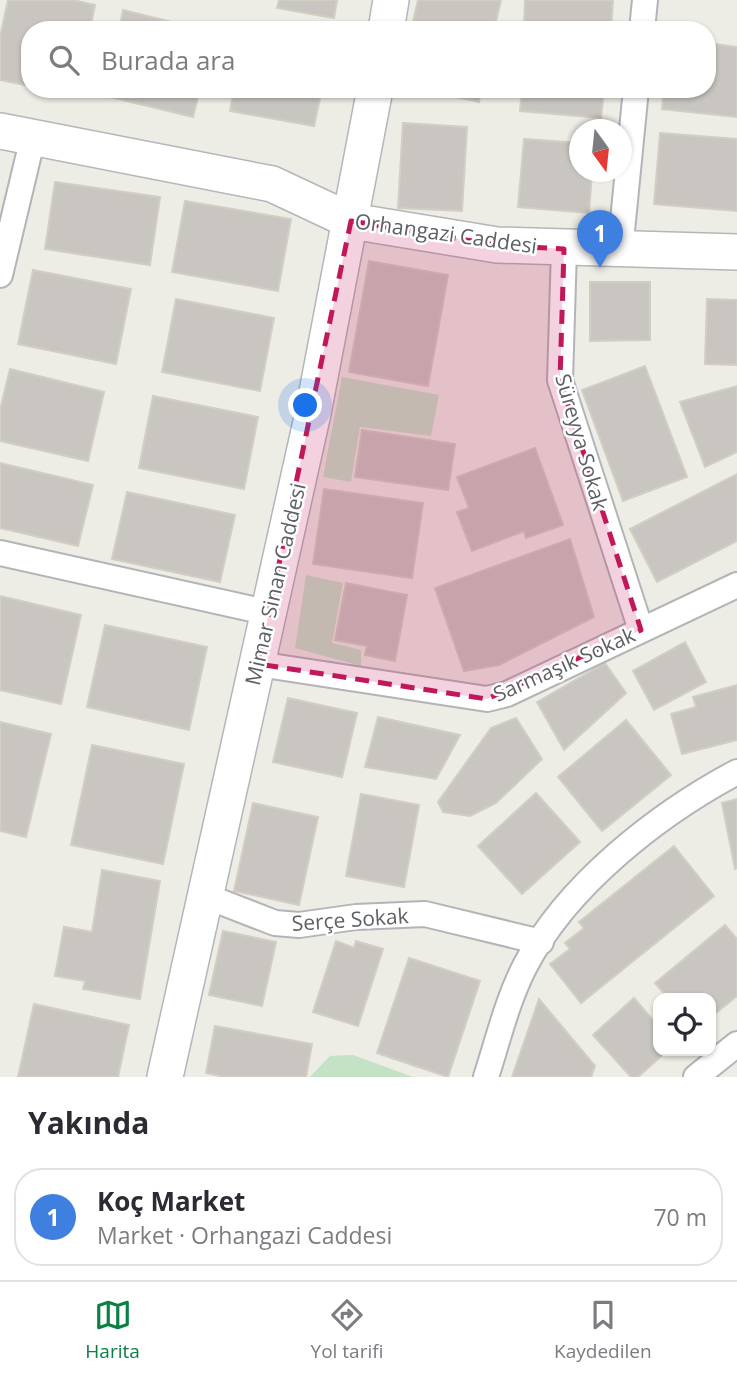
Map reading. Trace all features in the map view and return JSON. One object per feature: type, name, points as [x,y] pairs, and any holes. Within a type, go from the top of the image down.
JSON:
[{"type":"street","points":[[388,21],[391,0]]},
{"type":"street","points":[[643,21],[645,0]]},
{"type":"street","name":"Mimar Sinan Caddesi","points":[[165,1077],[203,895],[270,613],[351,221],[373,98]]},
{"type":"street","points":[[620,251],[635,98]]},
{"type":"street","points":[[0,275],[16,134]]},
{"type":"street","name":"Orhangazi Caddesi","points":[[16,134],[272,184],[351,221],[497,245],[620,251],[737,252]]},
{"type":"street","name":"Süreyya Sokak","points":[[564,249],[559,380],[641,630]]},
{"type":"street","points":[[0,554],[270,613]]},
{"type":"street","name":"Sarmaşık Sokak","points":[[258,664],[487,699],[507,694],[737,585]]},
{"type":"street","points":[[486,1077],[511,997],[526,964],[559,916],[618,854],[695,794],[737,772]]},
{"type":"street","name":"Serçe Sokak","points":[[203,895],[275,923],[299,925],[356,917],[425,914],[541,942]]},
{"type":"street","points":[[702,1075],[737,1044]]},
{"type":"highlighted area","points":[[351,221],[497,245],[564,249],[560,380],[641,630],[487,699],[258,664]]},
{"type":"green space","points":[[342,377],[439,395],[431,436],[360,427],[351,482],[323,477]]},
{"type":"green space","points":[[306,575],[343,583],[332,643],[361,650],[361,666],[295,648]]},
{"type":"green space","points":[[353,1055],[413,1077],[310,1077],[330,1056]]},
{"type":"building","points":[[8,0],[73,0],[95,5],[92,21],[21,21],[21,84],[0,80],[0,37]]},
{"type":"building","points":[[279,0],[337,0],[334,18],[277,8]]},
{"type":"building","points":[[418,0],[501,0],[496,21],[413,21]]},
{"type":"building","points":[[525,0],[613,0],[612,21],[524,21]]},
{"type":"building","points":[[123,10],[168,21],[121,21]]},
{"type":"building","points":[[716,44],[737,47],[737,117],[662,109],[663,98],[716,98]]},
{"type":"building","points":[[114,98],[198,98],[193,117]]},
{"type":"building","points":[[232,98],[320,98],[314,126],[230,111]]},
{"type":"building","points":[[461,98],[480,98],[479,102]]},
{"type":"building","points":[[521,98],[603,98],[601,118],[520,111]]},
{"type":"building","points":[[403,123],[467,127],[462,211],[398,208]]},
{"type":"building","points":[[660,133],[737,139],[737,211],[654,204]]},
{"type":"building","points":[[524,139],[569,142],[569,182],[591,182],[589,213],[518,207]]},
{"type":"building","points":[[55,182],[160,197],[150,265],[45,249]]},
{"type":"building","points":[[185,201],[291,219],[278,291],[172,272]]},
{"type":"building","points":[[369,261],[448,275],[428,386],[349,372]]},
{"type":"building","points":[[33,270],[131,289],[116,364],[18,344]]},
{"type":"building","points":[[590,282],[650,282],[650,340],[590,341]]},
{"type":"building","points":[[176,299],[274,318],[260,391],[162,372]]},
{"type":"building","points":[[707,299],[737,300],[737,365],[705,364]]},
{"type":"building","points":[[645,366],[687,477],[623,501],[582,390]]},
{"type":"building","points":[[10,369],[104,392],[88,461],[0,441],[0,410]]},
{"type":"building","points":[[737,386],[737,452],[705,467],[680,402]]},
{"type":"building","points":[[153,396],[258,417],[244,489],[139,468]]},
{"type":"building","points":[[362,430],[455,444],[448,490],[355,477]]},
{"type":"building","points":[[535,448],[563,525],[526,538],[524,531],[472,551],[457,512],[469,508],[457,477]]},
{"type":"building","points":[[0,463],[93,485],[78,546],[0,528]]},
{"type":"building","points":[[737,474],[737,541],[657,582],[630,529]]},
{"type":"building","points":[[324,489],[423,503],[412,578],[313,564]]},
{"type":"building","points":[[127,492],[235,515],[220,582],[112,559]]},
{"type":"building","points":[[570,539],[594,617],[499,665],[464,671],[435,588]]},
{"type":"building","points":[[346,583],[407,595],[395,661],[365,655],[367,646],[335,640]]},
{"type":"building","points":[[0,596],[81,615],[61,704],[0,690]]},
{"type":"building","points":[[105,625],[207,647],[189,730],[87,707]]},
{"type":"building","points":[[685,642],[706,682],[654,710],[633,671]]},
{"type":"building","points":[[605,663],[626,693],[564,750],[537,702]]},
{"type":"building","points":[[737,685],[737,740],[682,754],[671,714],[696,707],[693,697]]},
{"type":"building","points":[[288,698],[357,713],[342,777],[273,762]]},
{"type":"building","points":[[378,717],[460,735],[436,779],[365,767]]},
{"type":"building","points":[[516,718],[542,759],[496,803],[470,816],[443,812],[438,802],[491,728]]},
{"type":"building","points":[[626,720],[671,775],[602,831],[558,777]]},
{"type":"building","points":[[0,722],[51,734],[26,837],[0,831]]},
{"type":"building","points":[[92,745],[184,764],[163,864],[71,845]]},
{"type":"building","points":[[536,793],[580,842],[522,894],[478,846]]},
{"type":"building","points":[[361,794],[419,805],[404,887],[346,876]]},
{"type":"building","points":[[737,799],[737,868],[735,869],[722,803]]},
{"type":"building","points":[[253,803],[318,817],[299,905],[234,891]]},
{"type":"building","points":[[674,846],[714,896],[581,1003],[550,964],[570,949],[565,943],[584,928],[579,922]]},
{"type":"building","points":[[102,870],[160,881],[140,999],[83,989],[85,981],[55,976],[64,927],[92,932]]},
{"type":"building","points":[[725,925],[737,939],[737,996],[716,1013],[716,993],[664,993],[655,983]]},
{"type":"building","points":[[223,931],[276,942],[262,1006],[209,995]]},
{"type":"building","points":[[336,941],[354,948],[356,941],[383,949],[358,1026],[313,1012]]},
{"type":"building","points":[[409,958],[480,981],[448,1077],[377,1053]]},
{"type":"building","points":[[634,998],[653,1020],[653,1056],[661,1056],[638,1077],[631,1077],[593,1035]]},
{"type":"building","points":[[539,999],[595,1066],[591,1077],[512,1077]]},
{"type":"building","points":[[34,1004],[129,1025],[118,1077],[18,1077]]},
{"type":"building","points":[[215,1026],[312,1044],[306,1077],[225,1077],[206,1073]]},
{"type":"place","name":"Koç Market","points":[[600,268]]}]
